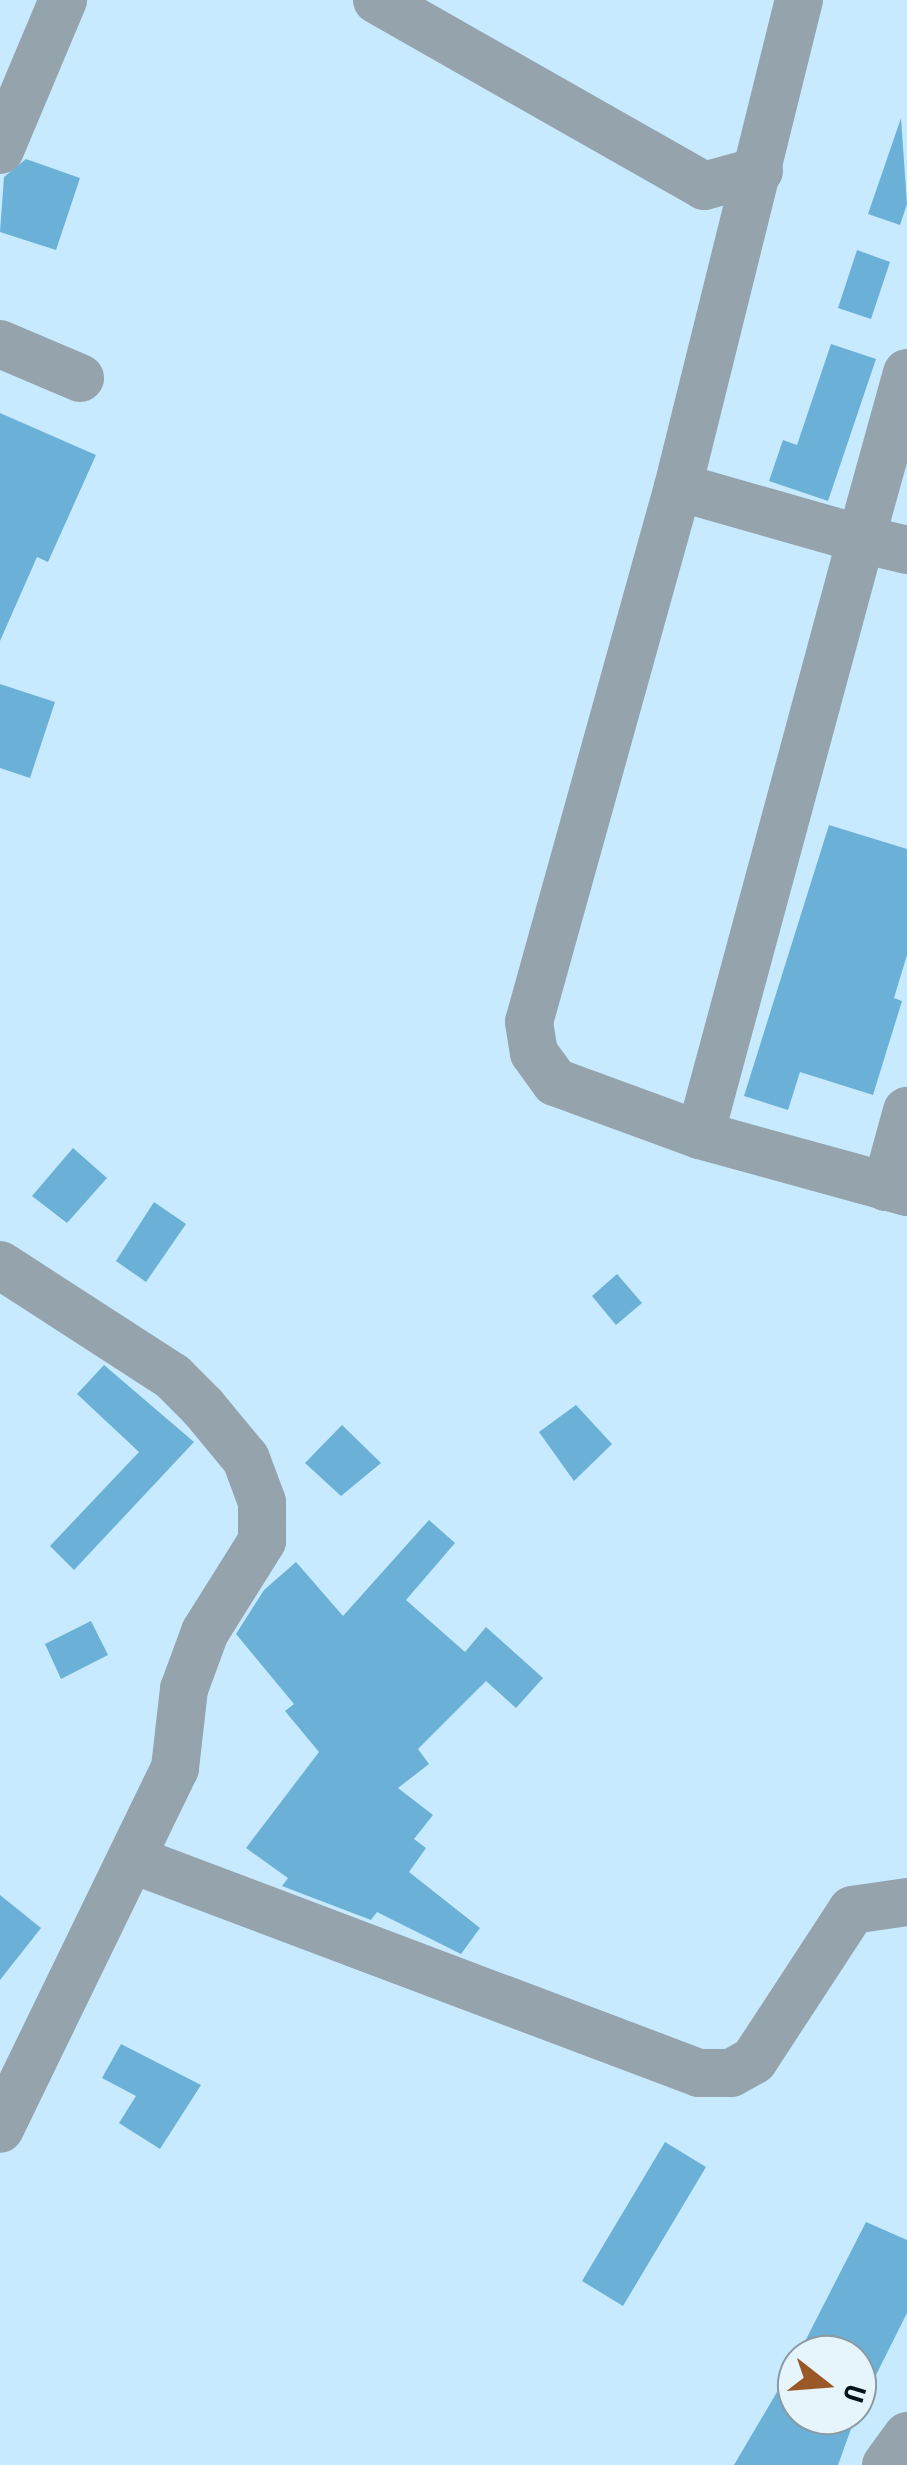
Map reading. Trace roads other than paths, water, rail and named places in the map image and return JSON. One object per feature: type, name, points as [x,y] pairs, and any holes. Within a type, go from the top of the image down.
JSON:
[{"type":"street","points":[[0,150],[62,0]]},
{"type":"street","points":[[377,0],[704,186],[758,171]]},
{"type":"street","points":[[799,0],[678,487],[529,1022],[534,1053],[555,1082],[700,1135],[897,1189],[907,1111]]},
{"type":"street","points":[[0,344],[80,378]]},
{"type":"street","points":[[700,1135],[907,374]]},
{"type":"street","points":[[678,487],[907,550]]},
{"type":"street","points":[[0,1265],[173,1376],[246,1459],[262,1502],[262,1541],[205,1632],[184,1689],[176,1768],[0,2129]]},
{"type":"street","points":[[134,1860],[699,2073],[731,2073],[754,2060],[852,1910],[907,1902]]},
{"type":"street","points":[[886,2465],[907,2436]]}]
